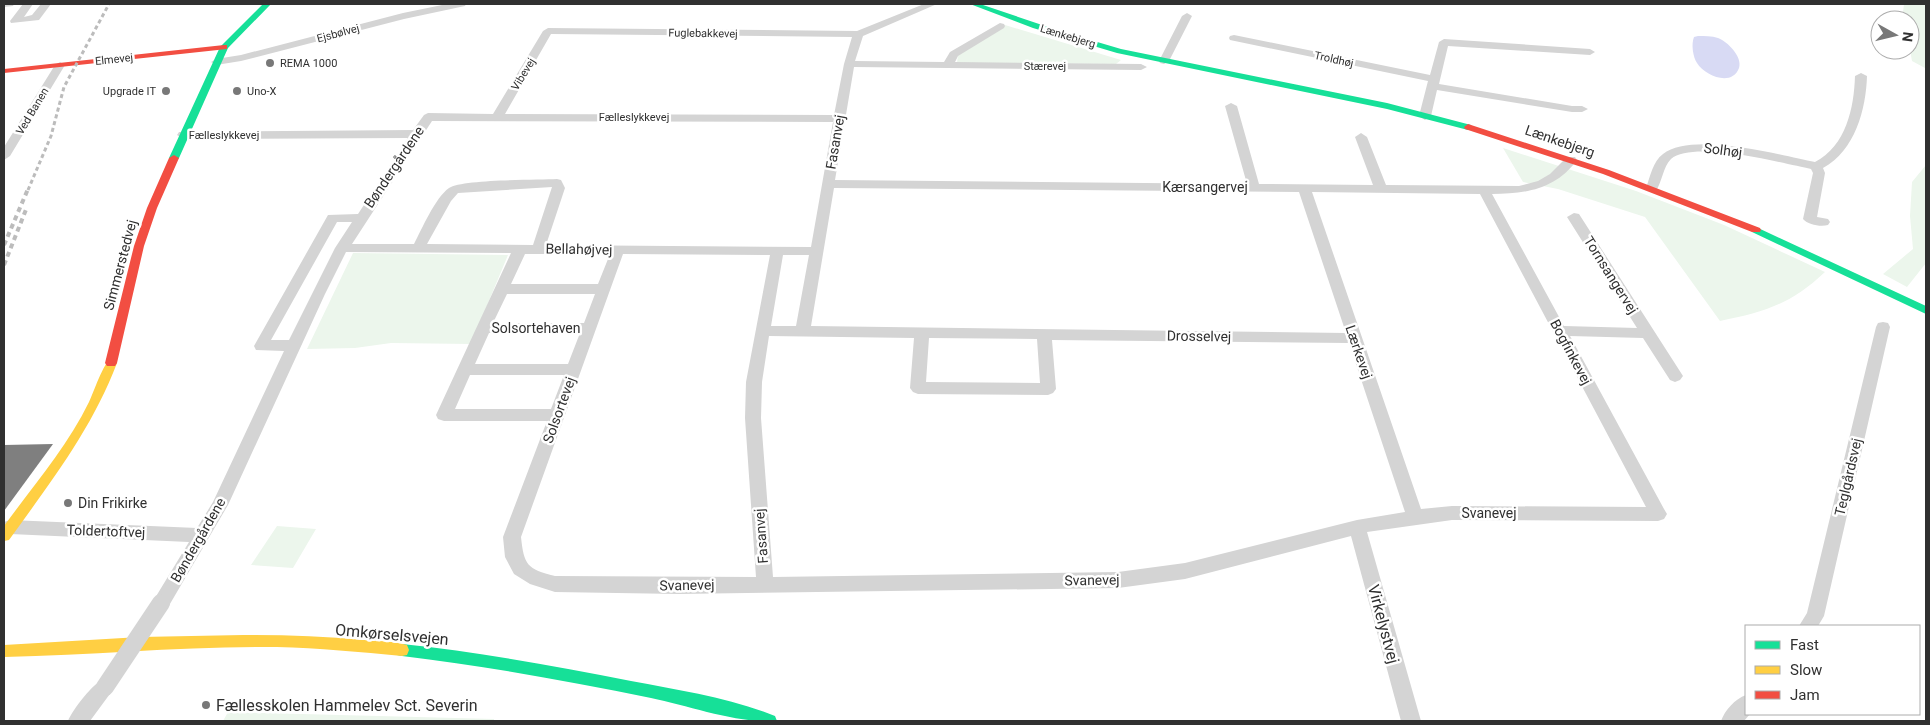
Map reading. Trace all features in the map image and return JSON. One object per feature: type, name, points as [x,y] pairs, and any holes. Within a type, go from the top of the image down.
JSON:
[{"type":"street","points":[[4,4],[9,4]]},
{"type":"street","points":[[28,4],[15,20],[36,18],[46,4]]},
{"type":"street","name":"Simmerstedvej","points":[[7,531],[76,435],[96,399],[110,365],[139,246],[149,216],[183,136],[224,47],[267,4]]},
{"type":"street","name":"Ejsbølvej","points":[[216,62],[241,58],[431,7],[461,4]]},
{"type":"street","points":[[858,34],[932,4]]},
{"type":"street","name":"Lænkebjerg","points":[[974,4],[1011,19],[1065,36],[1164,61],[1347,97],[1501,137],[1652,188],[1761,232],[1926,310]]},
{"type":"street","points":[[1164,61],[1187,16]]},
{"type":"street","points":[[948,65],[954,54],[1000,26]]},
{"type":"street","name":"Fuglebakkevej","points":[[548,32],[858,34]]},
{"type":"street","name":"Vibevej","points":[[498,116],[548,32]]},
{"type":"street","name":"Fasanvej","points":[[802,330],[848,64],[858,34]]},
{"type":"street","name":"Troldhøj","points":[[1234,38],[1433,83],[1572,109],[1582,109]]},
{"type":"street","points":[[1425,116],[1444,42],[1590,52]]},
{"type":"street","name":"Elmevej","points":[[4,71],[224,47]]},
{"type":"street","name":"Stærevej","points":[[848,64],[1141,67]]},
{"type":"street","name":"Ved Banen","points":[[4,156],[60,65]]},
{"type":"street","points":[[1823,222],[1810,219],[1819,173],[1816,166],[1825,163],[1846,140],[1856,120],[1861,93],[1861,76]]},
{"type":"street","points":[[1231,106],[1254,187]]},
{"type":"street","name":"Fælleslykkevej","points":[[428,116],[839,118]]},
{"type":"street","name":"Bøndergårdene","points":[[78,721],[105,687],[162,603],[203,535],[220,505],[294,345],[342,248],[428,116]]},
{"type":"street","name":"Fælleslykkevej","points":[[183,136],[415,134]]},
{"type":"street","points":[[1361,137],[1381,188]]},
{"type":"street","name":"Solhøj","points":[[1652,188],[1666,157],[1679,149],[1690,147],[1723,149],[1816,166]]},
{"type":"street","name":"Kærsangervej","points":[[828,184],[1519,190],[1542,185],[1559,175],[1571,160]]},
{"type":"street","points":[[418,249],[446,199],[454,190],[466,186],[557,183],[560,188],[538,249]]},
{"type":"street","name":"Lærkevej","points":[[1304,188],[1415,517]]},
{"type":"street","name":"Bogfinkevej","points":[[1484,190],[1658,514]]},
{"type":"street","name":"Tornsangervej","points":[[1574,217],[1675,376]]},
{"type":"street","name":"Bøndergårdene","points":[[294,345],[261,346],[334,218],[360,218]]},
{"type":"street","name":"Bellahøjvej","points":[[342,248],[815,251]]},
{"type":"street","name":"Solsortehaven","points":[[520,249],[444,415],[556,415]]},
{"type":"street","name":"Solsortevej","points":[[522,570],[514,558],[512,537],[618,250]]},
{"type":"street","name":"Fasanvej","points":[[764,584],[754,418],[754,382],[777,251]]},
{"type":"street","points":[[502,289],[603,289]]},
{"type":"street","name":"Teglgårdsvej","points":[[1809,625],[1815,616],[1883,327]]},
{"type":"street","name":"Solsortehaven","points":[[484,328],[588,328]]},
{"type":"street","name":"Drosselvej","points":[[762,331],[1354,338]]},
{"type":"street","name":"Tornsangervej","points":[[1560,331],[1648,333]]},
{"type":"street","points":[[922,332],[918,388],[1048,390],[1044,334]]},
{"type":"street","points":[[465,369],[573,370]]},
{"type":"street","name":"Svanevej","points":[[522,570],[537,579],[556,584],[679,586],[1118,580],[1185,571],[1357,527],[1415,517],[1452,513],[1658,514]]},
{"type":"street","name":"Virkelystvej","points":[[1357,527],[1411,721]]},
{"type":"street","name":"Toldertoftvej","points":[[7,531],[203,535]]},
{"type":"street","name":"Omkørselsvejen","points":[[4,651],[176,643],[270,641],[404,649],[524,665],[660,693],[770,721]]},
{"type":"street","points":[[1731,721],[1745,705]]},
{"type":"shaded area","points":[[1904,4],[1926,4],[1926,71],[1925,68],[1912,60],[1920,60],[1920,10],[1903,10]]},
{"type":"shaded area","points":[[1005,25],[1121,60],[1116,64],[957,63],[958,54]]},
{"type":"shaded area","points":[[1503,148],[1636,191],[1724,225],[1825,272],[1801,292],[1777,305],[1751,314],[1720,321],[1645,217],[1558,189],[1523,182]]},
{"type":"shaded area","points":[[1926,165],[1926,263],[1907,287],[1883,274],[1913,249],[1910,216],[1912,182]]},
{"type":"shaded area","points":[[353,253],[508,255],[471,344],[391,343],[355,348],[307,349]]},
{"type":"shaded area","points":[[277,526],[316,529],[293,568],[251,565]]},
{"type":"shaded area","points":[[228,712],[494,719],[494,721],[223,721]]},
{"type":"water","points":[[1694,37],[1718,38],[1730,46],[1739,59],[1740,64],[1736,74],[1725,78],[1718,77],[1701,68],[1693,50]]},
{"type":"building","points":[[53,444],[4,511],[4,445]]},
{"type":"railway","points":[[28,190],[51,136],[64,87],[109,4]]},
{"type":"railway","points":[[4,245],[28,189]]},
{"type":"railway","points":[[4,265],[27,207]]},
{"type":"traffic: fast","points":[[174,158],[224,47],[267,4]]},
{"type":"traffic: fast","points":[[974,4],[1057,33],[1120,51],[1346,97],[1468,127]]},
{"type":"traffic: fast","points":[[1756,230],[1926,310]]},
{"type":"traffic: fast","points":[[402,650],[487,661],[573,676],[700,702],[770,721]]},
{"type":"traffic: slow","points":[[4,536],[79,432],[102,387],[111,363]]},
{"type":"traffic: slow","points":[[4,651],[209,641],[308,642],[402,650]]},
{"type":"traffic: jam","points":[[4,71],[224,47]]},
{"type":"traffic: jam","points":[[1468,127],[1606,172],[1756,230]]},
{"type":"traffic: jam","points":[[111,363],[139,246],[152,208],[174,158]]},
{"type":"place","name":"REMA 1000","points":[[270,63]]},
{"type":"place","name":"Upgrade IT","points":[[166,91]]},
{"type":"place","name":"Uno-X","points":[[237,91]]},
{"type":"place","name":"Din Frikirke","points":[[68,503]]},
{"type":"place","name":"Fællesskolen Hammelev Sct. Severin","points":[[206,705]]}]
